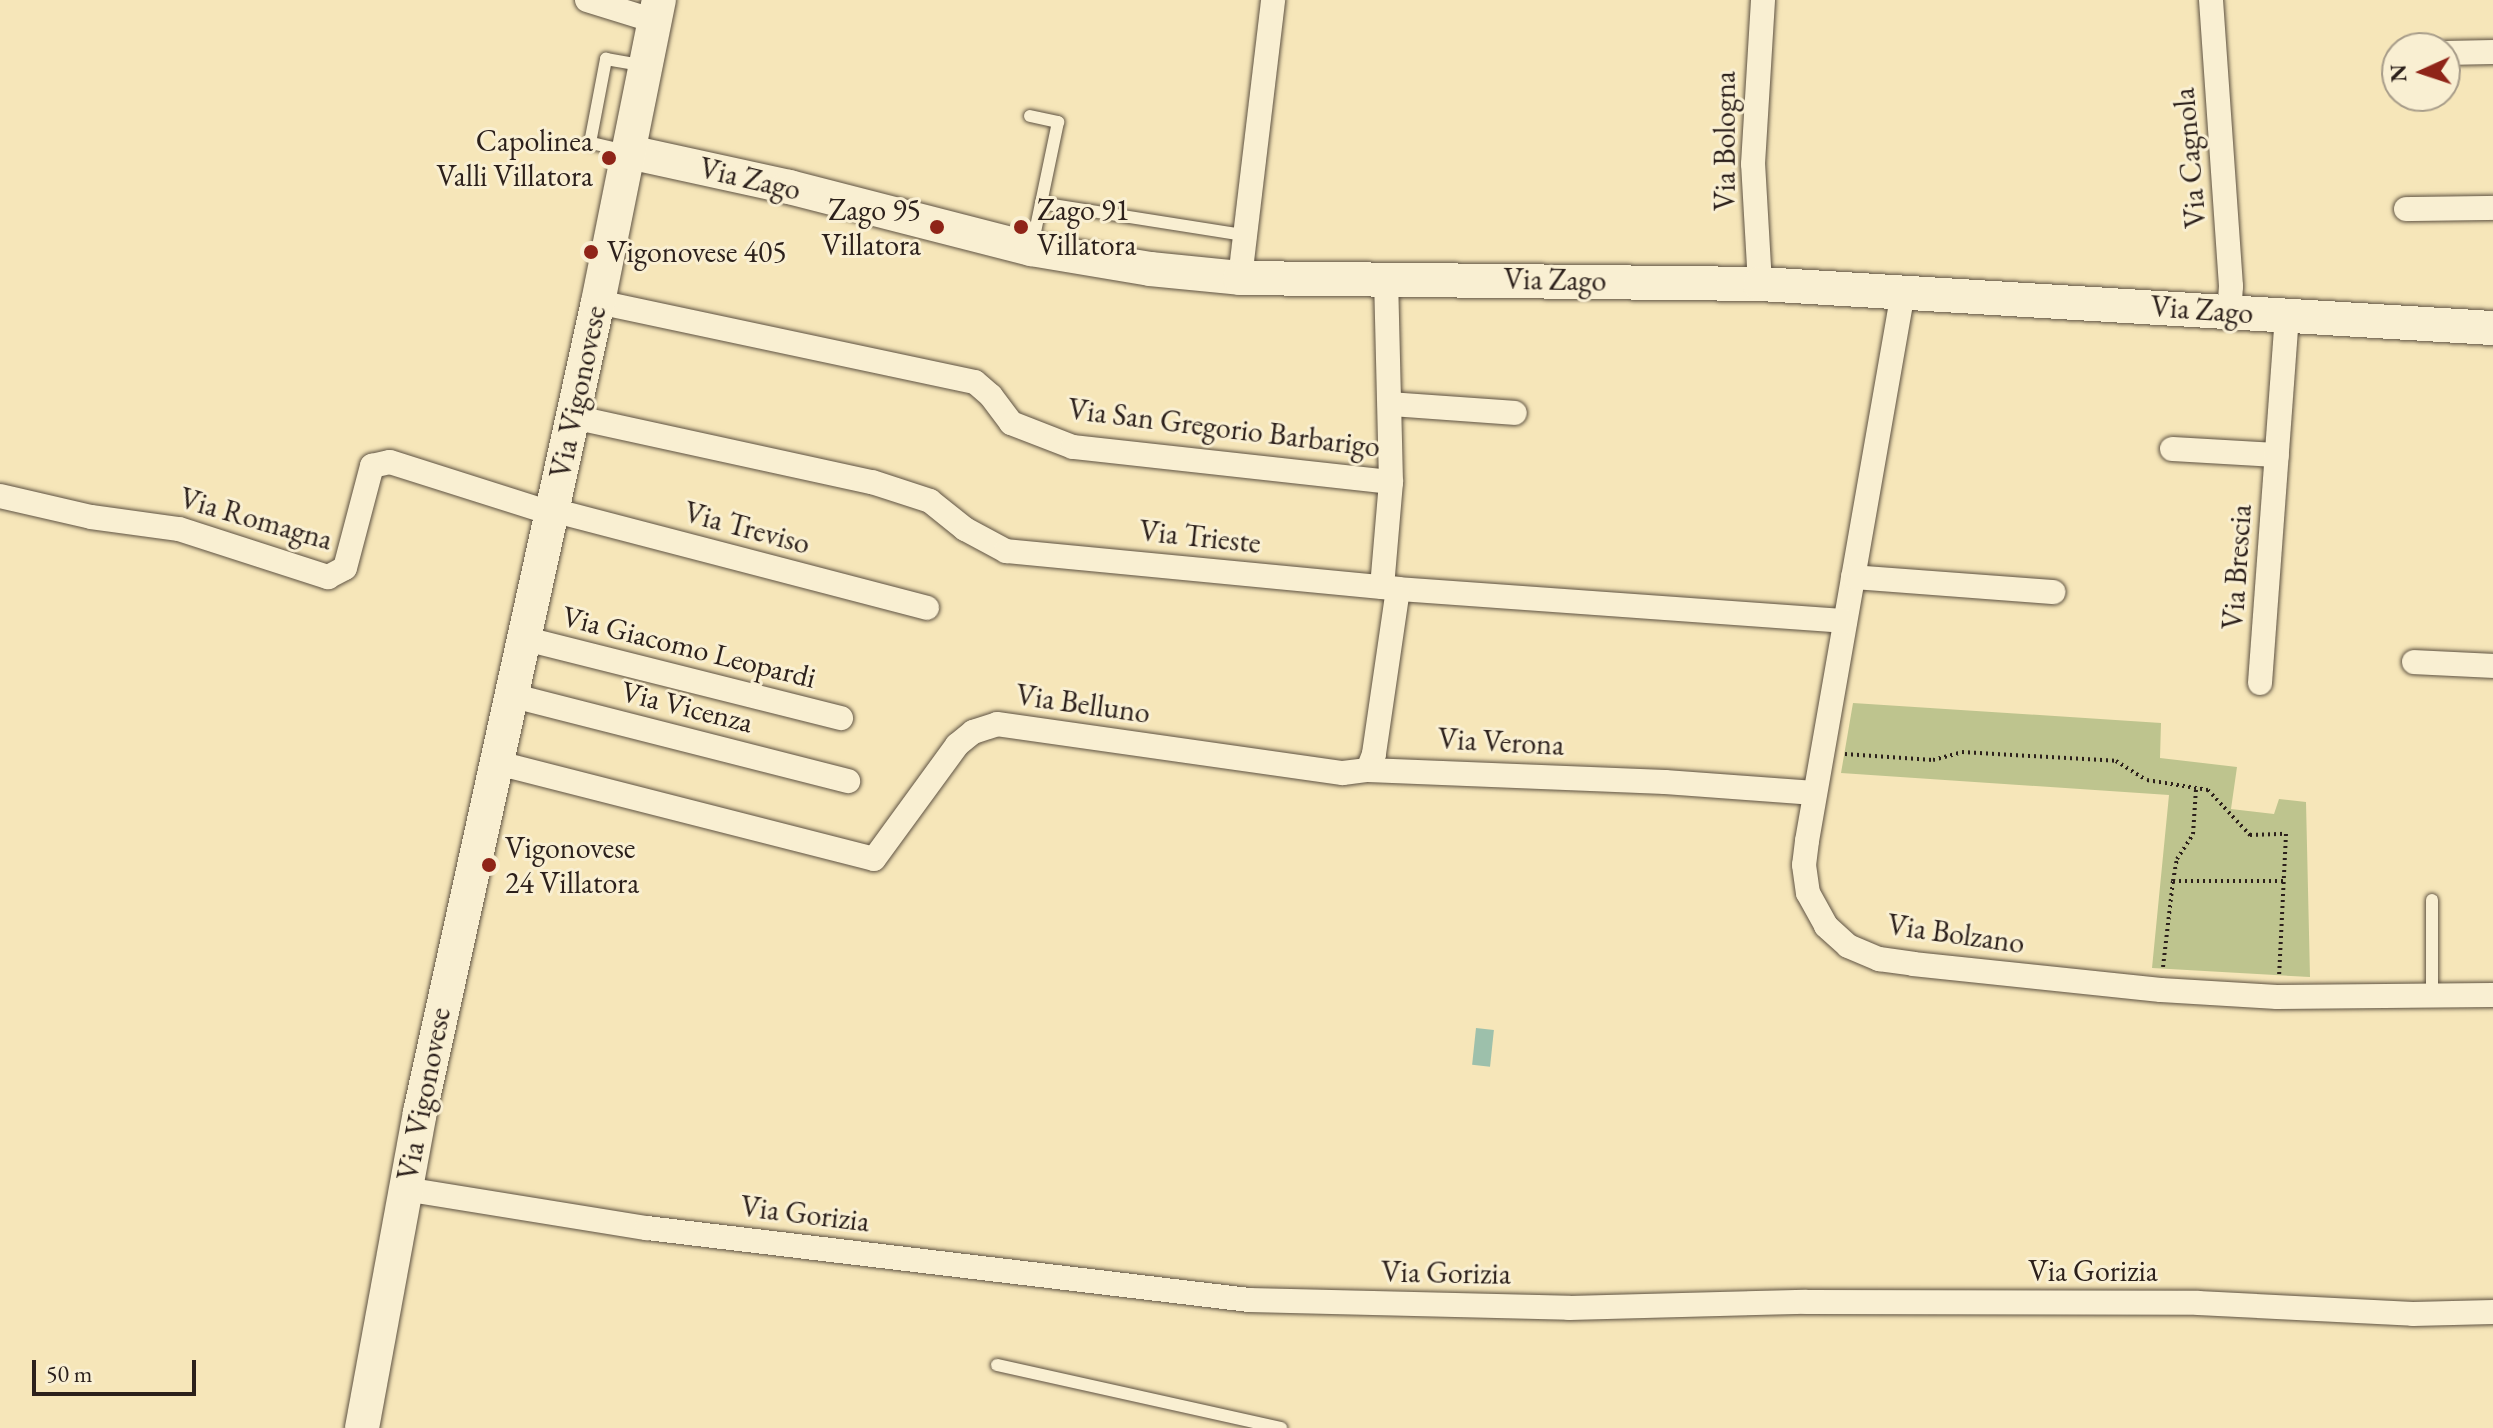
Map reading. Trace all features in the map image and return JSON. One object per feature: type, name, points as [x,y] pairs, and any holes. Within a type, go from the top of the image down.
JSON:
[{"type":"street","name":"Via Vigonovese","points":[[362,1428],[405,1189],[494,762],[598,302],[657,10],[587,0]]},
{"type":"street","points":[[1240,278],[1273,0]]},
{"type":"street","name":"Via Bologna","points":[[1760,284],[1753,164],[1763,0]]},
{"type":"street","name":"Via Cagnola","points":[[2211,0],[2230,271],[2229,312]]},
{"type":"street","points":[[2461,53],[2493,52]]},
{"type":"street","name":"Via Zago","points":[[629,152],[789,187],[1031,249],[1150,269],[1240,278],[1760,284],[2493,328]]},
{"type":"street","points":[[2406,209],[2493,208]]},
{"type":"street","points":[[1368,770],[1374,754],[1390,588],[1386,279]]},
{"type":"street","name":"Via Bolzano","points":[[1903,292],[1804,865],[1808,893],[1826,926],[1848,946],[1879,959],[2161,990],[2277,997],[2493,995]]},
{"type":"street","name":"Via San Gregorio Barbarigo","points":[[598,302],[975,382],[991,396],[1011,423],[1073,447],[1391,482]]},
{"type":"street","name":"Via Brescia","points":[[2260,683],[2287,316]]},
{"type":"street","points":[[1390,404],[1515,413]]},
{"type":"street","name":"Via Trieste","points":[[573,417],[872,482],[930,501],[965,529],[1006,551],[1390,588],[1845,621]]},
{"type":"street","points":[[2172,449],[2277,455]]},
{"type":"street","name":"Via Romagna","points":[[0,496],[91,517],[179,529],[328,577],[345,568],[372,466],[377,462],[404,466],[551,513]]},
{"type":"street","name":"Via Treviso","points":[[551,513],[567,514],[927,608]]},
{"type":"street","points":[[1853,577],[2053,592]]},
{"type":"street","name":"Via Giacomo Leopardi","points":[[522,638],[841,718]]},
{"type":"street","points":[[2414,662],[2493,666]]},
{"type":"street","name":"Via Vicenza","points":[[510,695],[848,781]]},
{"type":"street","name":"Via Belluno","points":[[494,762],[862,856],[957,745],[973,732],[997,724],[1343,773],[1368,770]]},
{"type":"street","name":"Via Verona","points":[[1368,770],[1665,782],[1815,793]]},
{"type":"street","name":"Via Gorizia","points":[[405,1189],[647,1228],[1249,1300],[1569,1308],[1806,1302],[2198,1303],[2413,1314],[2493,1312]]},
{"type":"lane","points":[[1030,116],[1058,122],[1031,249]]},
{"type":"lane","points":[[1041,203],[1244,235]]},
{"type":"lane","points":[[2432,900],[2432,996]]},
{"type":"lane","points":[[997,1365],[1281,1428]]},
{"type":"path","points":[[1823,751],[1933,760],[1962,752],[2116,761],[2147,780],[2208,790],[2250,835],[2286,834],[2277,997]]},
{"type":"path","points":[[2161,990],[2173,881],[2177,859],[2193,834],[2196,789]]},
{"type":"path","points":[[2173,881],[2284,881]]},
{"type":"shaded area","points":[[1853,703],[2161,723],[2160,758],[2237,767],[2231,809],[2274,814],[2279,799],[2306,802],[2310,977],[2152,968],[2169,795],[1841,773]]},
{"type":"shaded area","points":[[1476,1028],[1494,1030],[1490,1067],[1472,1065]]},
{"type":"place","name":"Capolinea Valli Villatora","points":[[609,158]]},
{"type":"place","name":"Zago 95 Villatora","points":[[937,227]]},
{"type":"place","name":"Zago 91 Villatora","points":[[1021,227]]},
{"type":"place","name":"Vigonovese 405","points":[[591,252]]},
{"type":"place","name":"Vigonovese 24 Villatora","points":[[489,865]]}]
